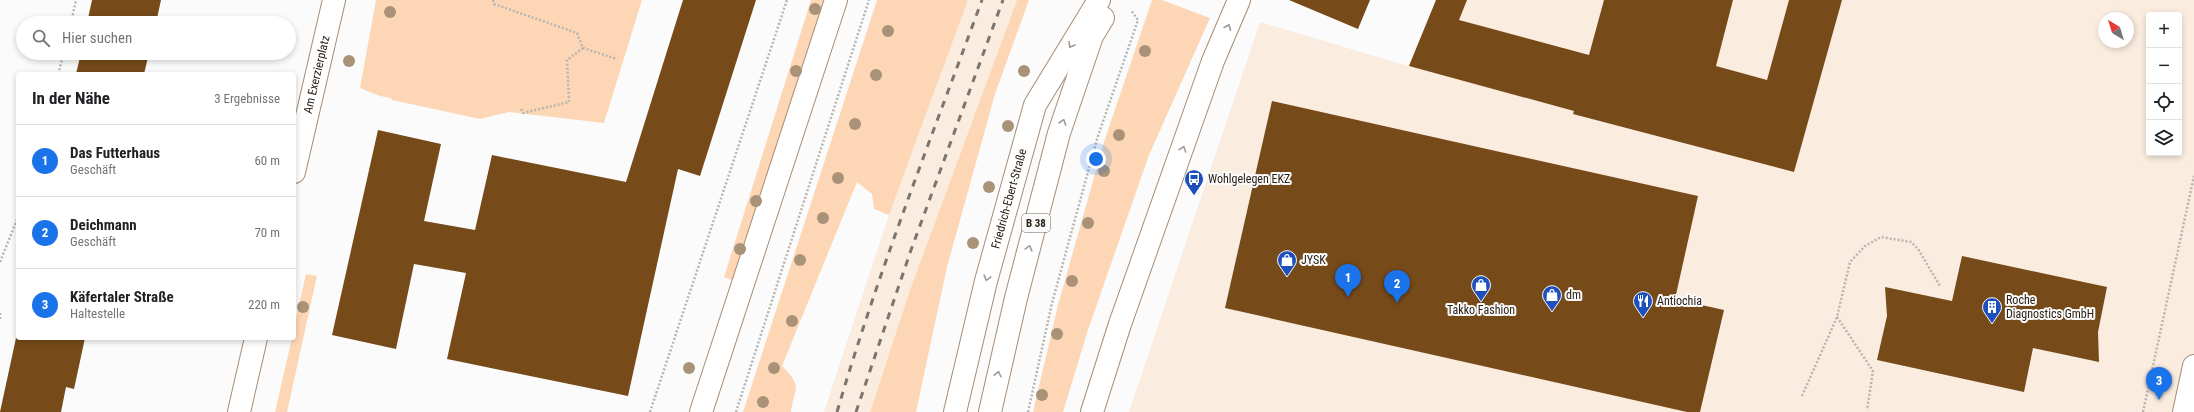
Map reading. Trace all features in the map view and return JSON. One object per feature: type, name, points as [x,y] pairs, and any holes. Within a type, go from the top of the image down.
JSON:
[{"type":"street","name":"Am Exerzierplatz","points":[[296,163],[334,0]]},
{"type":"street","points":[[702,412],[836,0]]},
{"type":"street","name":"Friedrich-Ebert-Straße","points":[[955,412],[986,281],[1035,105],[1099,0]]},
{"type":"street","name":"B 38","points":[[990,412],[1016,298],[1059,133],[1092,36],[1114,0]]},
{"type":"street","points":[[1092,412],[1120,324],[1213,61],[1239,0]]},
{"type":"street","points":[[239,412],[256,340]]},
{"type":"street","points":[[2184,412],[2194,366]]},
{"type":"path","points":[[73,16],[76,0]]},
{"type":"path","points":[[493,0],[494,4],[577,33],[583,48]]},
{"type":"path","points":[[650,412],[787,0]]},
{"type":"path","points":[[736,412],[869,0]]},
{"type":"path","points":[[1028,412],[1052,303],[1097,139],[1138,20]]},
{"type":"path","points":[[583,48],[617,59]]},
{"type":"path","points":[[521,109],[523,112],[569,102],[567,60],[583,48]]},
{"type":"path","points":[[59,72],[62,60]]},
{"type":"path","points":[[2143,412],[2194,176]]},
{"type":"path","points":[[0,262],[16,222]]},
{"type":"path","points":[[1802,396],[1837,317],[1850,262],[1865,246],[1881,237],[1911,242],[1918,249],[1940,286]]},
{"type":"path","points":[[0,313],[0,321]]},
{"type":"path","points":[[1837,317],[1873,371],[1867,410]]},
{"type":"shaded area","points":[[376,0],[642,0],[604,123],[509,112],[480,119],[392,100],[391,98],[380,96],[360,88]]},
{"type":"shaded area","points":[[811,0],[826,0],[737,282],[724,277]]},
{"type":"shaded area","points":[[877,0],[968,0],[889,215],[874,209],[872,194],[857,182],[782,366],[793,379],[796,388],[791,412],[743,412]]},
{"type":"shaded area","points":[[968,0],[1017,0],[910,290],[870,412],[824,412],[889,215]]},
{"type":"shaded area","points":[[1017,0],[1029,0],[995,94],[947,267],[916,412],[870,412],[910,290]]},
{"type":"shaded area","points":[[1152,0],[1162,0],[1210,18],[1149,155],[1088,330],[1063,412],[1033,412],[1058,305],[1104,142]]},
{"type":"shaded area","points":[[1436,0],[2194,0],[2194,412],[1129,412],[1260,22],[1408,66]]},
{"type":"shaded area","points":[[306,274],[317,276],[287,412],[275,412],[292,340],[296,340],[296,318]]},
{"type":"building","points":[[92,0],[161,0],[158,16],[89,16]]},
{"type":"building","points":[[683,0],[756,0],[700,176],[678,169],[628,396],[447,359],[466,273],[414,264],[396,349],[332,335],[378,130],[441,144],[424,221],[475,230],[492,155],[626,182]]},
{"type":"building","points":[[1289,0],[1370,0],[1358,29]]},
{"type":"building","points":[[1436,0],[1467,0],[1459,20],[1589,55],[1604,0],[1733,0],[1716,66],[1767,80],[1789,0],[1842,0],[1794,172],[1573,114],[1574,111],[1409,66]]},
{"type":"building","points":[[79,60],[147,60],[144,72],[76,72]]},
{"type":"building","points":[[1272,101],[1698,196],[1675,299],[1724,310],[1700,412],[1687,412],[1225,308]]},
{"type":"building","name":"Roche Diagnostics GmbH","points":[[1962,256],[2107,287],[2098,332],[2099,362],[2033,348],[2024,392],[1877,360],[1887,316],[1885,287],[1952,301]]},
{"type":"building","points":[[16,338],[16,340],[85,340],[74,389],[66,387],[61,412],[0,412]]},
{"type":"railway","points":[[837,412],[888,256],[982,0]]},
{"type":"railway","points":[[856,412],[911,250],[1003,0]]},
{"type":"place","name":"Wohlgelegen EKZ","points":[[1194,196]]},
{"type":"place","name":"JYSK","points":[[1287,277]]},
{"type":"place","name":"Das Futterhaus","points":[[1348,297]]},
{"type":"place","name":"Takko Fashion","points":[[1481,302]]},
{"type":"place","name":"Deichmann","points":[[1397,303]]},
{"type":"place","name":"dm","points":[[1552,312]]},
{"type":"place","name":"Antiochia","points":[[1643,318]]},
{"type":"place","name":"Roche Diagnostics GmbH","points":[[1992,324]]},
{"type":"place","name":"Käfertaler Straße","points":[[2159,400]]}]
